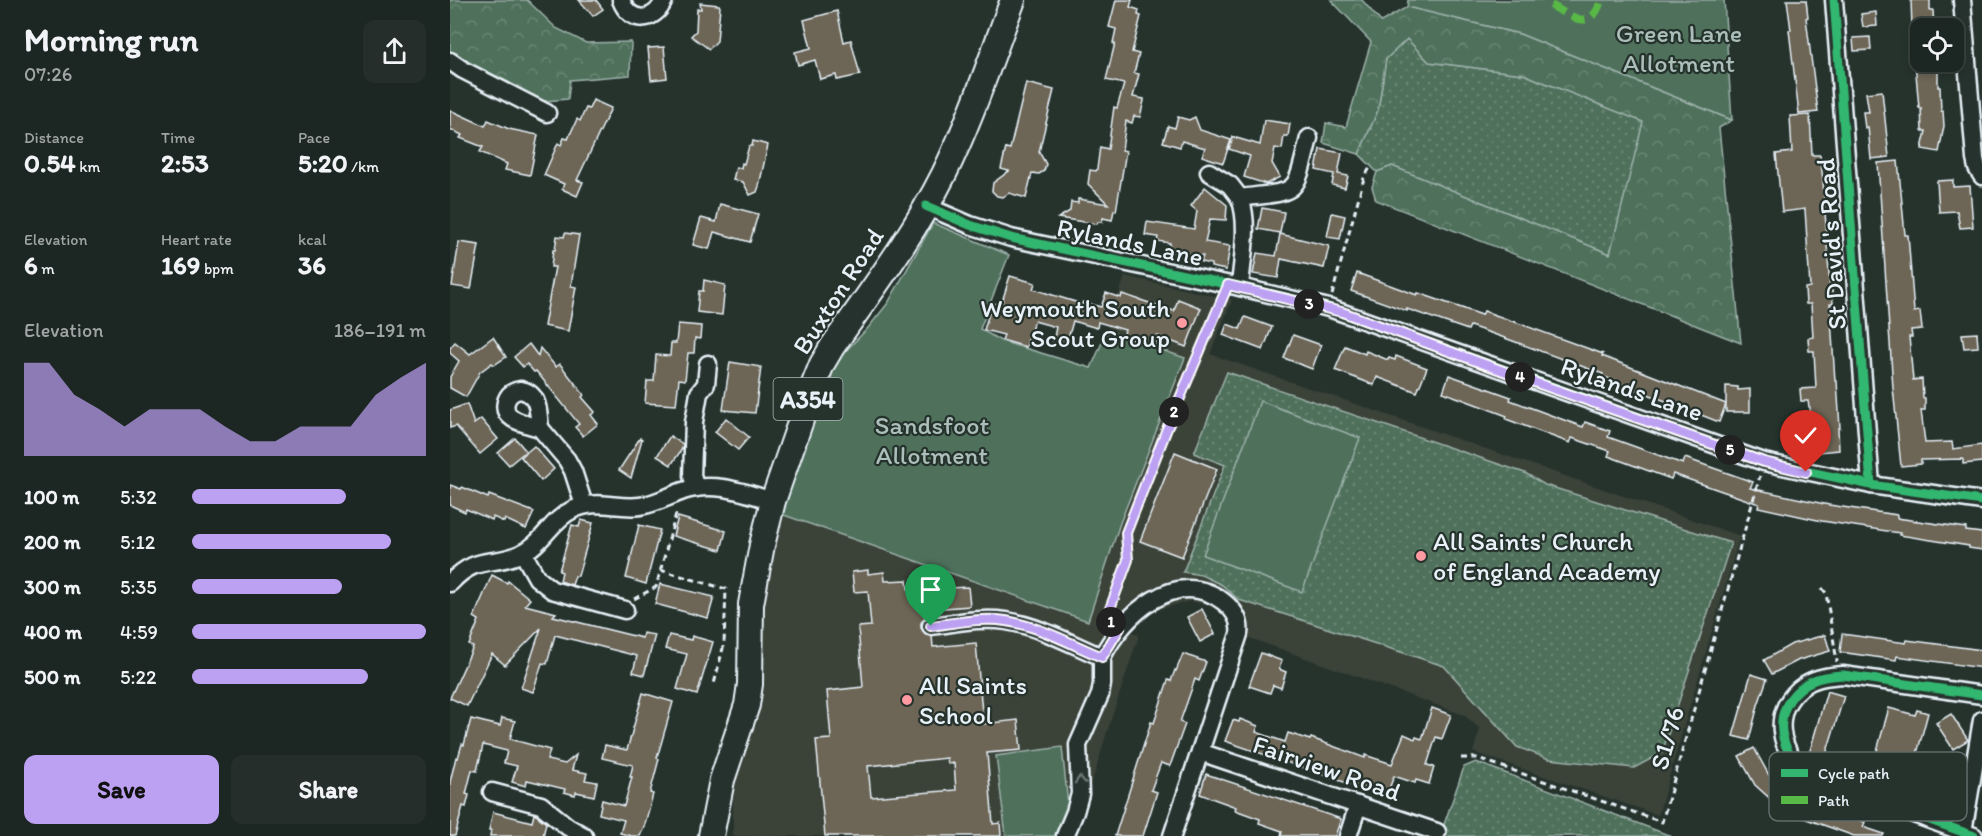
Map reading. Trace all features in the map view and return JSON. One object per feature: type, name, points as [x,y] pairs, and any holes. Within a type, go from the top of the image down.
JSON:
[{"type":"highway","name":"Buxton Road","points":[[711,836],[722,780],[747,705],[755,576],[773,501],[810,394],[822,364],[898,252],[944,173],[1013,0]]},
{"type":"street","points":[[621,0],[630,13],[643,18],[657,13],[664,0]]},
{"type":"street","name":"St David's Road","points":[[1834,0],[1871,485]]},
{"type":"street","points":[[1962,0],[1975,159],[1982,176]]},
{"type":"street","points":[[450,61],[547,113]]},
{"type":"street","points":[[1240,198],[1282,194],[1291,190],[1299,177],[1309,138]]},
{"type":"street","points":[[1209,172],[1230,185],[1240,198],[1244,213],[1234,286]]},
{"type":"street","name":"Rylands Lane","points":[[926,206],[970,225],[1011,238],[1329,308],[1764,462],[1871,485],[1982,501]]},
{"type":"street","points":[[696,488],[692,476],[694,422],[699,393],[706,384],[708,364]]},
{"type":"street","points":[[540,428],[567,460],[584,505]]},
{"type":"street","points":[[450,583],[458,574],[476,564],[511,558],[523,553],[539,541],[560,517],[584,505],[597,503],[630,507],[696,488],[717,486],[773,501]]},
{"type":"street","points":[[523,553],[537,578],[552,590],[625,610]]},
{"type":"street","points":[[1065,836],[1081,788],[1078,746],[1100,695],[1102,657],[1120,628],[1140,608],[1156,598],[1178,590],[1195,590],[1221,600],[1234,613],[1240,628],[1172,836]]},
{"type":"street","points":[[931,626],[1004,621],[1047,633],[1102,657]]},
{"type":"street","points":[[1788,752],[1781,728],[1785,709],[1791,699],[1806,684],[1818,679],[1839,676],[1982,695]]},
{"type":"street","points":[[1932,821],[1968,834],[1982,720]]},
{"type":"street","name":"Fairview Road","points":[[1200,752],[1437,832]]},
{"type":"street","points":[[492,792],[541,805],[568,827],[584,836]]},
{"type":"street","points":[[1348,836],[1358,805]]},
{"type":"path","points":[[1329,308],[1364,178],[1371,166]]},
{"type":"path","points":[[1120,628],[1111,622],[1108,614],[1128,560],[1126,533],[1166,431],[1234,286]]},
{"type":"path","points":[[625,610],[634,598],[656,587],[678,507],[673,495]]},
{"type":"path","points":[[660,570],[726,589],[724,644],[714,684]]},
{"type":"path","points":[[1822,588],[1826,593],[1839,676]]},
{"type":"shaded area","name":"All Saints' Church of England Academy","points":[[1125,276],[1232,300],[1210,354],[1740,536],[1658,815],[1473,752],[1480,729],[1464,715],[1230,631],[1223,613],[1190,601],[1150,614],[1132,632],[1139,635],[1096,770],[1071,836],[733,836],[733,791],[753,704],[763,577],[781,514],[1088,621],[1120,523],[1185,358],[1107,331]]},
{"type":"green space","points":[[450,0],[527,0],[556,28],[586,43],[631,42],[630,75],[570,80],[568,99],[533,102],[450,57]]},
{"type":"green space","points":[[1331,0],[1362,0],[1381,22],[1407,7],[1520,34],[1732,120],[1719,128],[1741,343],[1376,200],[1372,187],[1377,172],[1392,166],[1610,254],[1643,122],[1523,74],[1429,62],[1407,39],[1386,59],[1378,110],[1359,154],[1323,143],[1326,123],[1346,127],[1371,42]]},
{"type":"green space","name":"Green Lane Allotment","points":[[1408,0],[1724,0],[1732,120],[1520,34],[1407,7]]},
{"type":"green space","points":[[1407,39],[1429,62],[1523,74],[1644,122],[1610,254],[1392,166],[1377,172],[1359,154],[1378,110],[1386,59]]},
{"type":"green space","name":"Sandsfoot Allotment","points":[[933,223],[1009,255],[980,329],[1001,341],[1091,368],[1107,331],[1185,358],[1120,523],[1088,621],[781,514],[830,367],[868,328],[888,303]]},
{"type":"green space","points":[[1227,372],[1525,473],[1545,485],[1731,543],[1662,753],[1634,768],[1549,759],[1517,747],[1444,666],[1239,600],[1222,585],[1201,575],[1183,572],[1225,465],[1194,453]]},
{"type":"green space","points":[[1260,401],[1360,438],[1302,592],[1203,555]]},
{"type":"green space","points":[[1062,747],[1068,805],[1055,836],[1006,836],[996,756]]},
{"type":"green space","points":[[1476,762],[1671,836],[1440,836],[1464,767]]},
{"type":"building","points":[[579,0],[596,0],[603,9],[593,16]]},
{"type":"building","points":[[1116,0],[1132,0],[1130,7],[1139,10],[1138,15],[1141,16],[1132,52],[1139,54],[1134,73],[1139,74],[1133,97],[1144,99],[1144,101],[1140,117],[1134,116],[1132,123],[1126,121],[1122,150],[1126,151],[1116,211],[1114,210],[1112,220],[1103,218],[1102,222],[1097,224],[1058,218],[1070,211],[1071,202],[1078,203],[1078,199],[1108,204],[1088,184],[1090,170],[1096,171],[1097,169],[1100,147],[1108,149],[1114,107],[1117,108],[1124,84],[1106,80],[1115,43],[1113,43],[1116,29],[1109,27]]},
{"type":"building","points":[[1787,0],[1806,0],[1808,17],[1806,18],[1818,112],[1799,114]]},
{"type":"building","points":[[1911,0],[1930,0],[1930,10],[1933,10],[1933,18],[1912,18]]},
{"type":"building","points":[[700,3],[720,7],[717,41],[709,49],[691,36],[696,31],[697,9],[701,9]]},
{"type":"building","points":[[837,11],[844,42],[851,40],[860,75],[837,80],[836,75],[820,79],[815,60],[798,65],[795,52],[811,48],[804,20]]},
{"type":"building","points":[[1876,12],[1877,26],[1863,27],[1861,14]]},
{"type":"building","points":[[1870,37],[1871,50],[1854,51],[1853,38]]},
{"type":"building","points":[[664,47],[667,78],[651,80],[648,48]]},
{"type":"building","points":[[1916,72],[1938,72],[1944,126],[1939,152],[1922,149],[1926,131],[1922,131],[1921,108],[1919,108]]},
{"type":"building","points":[[1026,83],[1054,90],[1039,152],[1046,164],[1044,171],[1039,174],[1032,173],[1026,198],[1009,193],[1003,197],[997,196],[992,191],[993,183],[1009,171],[1001,169],[1006,148],[1010,149]]},
{"type":"building","points":[[1882,91],[1889,157],[1871,159],[1868,127],[1865,128],[1863,112],[1869,112],[1866,93]]},
{"type":"building","points":[[593,100],[611,108],[577,180],[583,182],[577,196],[562,189],[564,184],[544,175],[558,143],[561,145],[564,138],[568,139],[577,119],[580,121]]},
{"type":"building","points":[[450,110],[485,126],[488,120],[509,129],[538,135],[530,175],[505,170],[507,164],[480,152],[483,147],[460,138],[462,135],[450,129]]},
{"type":"building","points":[[1810,115],[1812,155],[1820,155],[1823,180],[1840,428],[1838,428],[1839,450],[1819,452],[1819,444],[1812,445],[1810,407],[1808,401],[1801,401],[1800,389],[1816,388],[1814,351],[1809,351],[1808,338],[1813,337],[1811,304],[1806,304],[1805,288],[1810,287],[1805,209],[1782,212],[1776,154],[1792,152],[1790,116]]},
{"type":"building","points":[[1178,117],[1189,120],[1195,117],[1200,130],[1231,140],[1223,163],[1202,156],[1205,148],[1182,141],[1180,147],[1163,142],[1168,126],[1175,128]]},
{"type":"building","points":[[1264,120],[1290,124],[1288,136],[1284,136],[1282,149],[1275,148],[1272,163],[1280,177],[1266,184],[1244,177],[1250,156],[1229,149],[1233,137],[1260,145]]},
{"type":"building","points":[[753,141],[768,145],[757,192],[750,195],[743,182],[733,180],[736,167],[741,168],[742,163],[744,164],[749,146],[752,146]]},
{"type":"building","points":[[1320,149],[1342,153],[1338,174],[1348,176],[1345,188],[1332,185],[1334,174],[1316,170]]},
{"type":"building","points":[[1898,161],[1905,235],[1908,235],[1914,312],[1920,311],[1922,329],[1911,330],[1912,337],[1909,337],[1913,380],[1922,379],[1923,398],[1925,398],[1925,410],[1921,410],[1925,443],[1952,442],[1953,449],[1982,445],[1982,462],[1963,464],[1963,459],[1921,460],[1921,464],[1901,466],[1893,388],[1878,163]]},
{"type":"building","points":[[1953,180],[1953,187],[1970,186],[1973,227],[1960,228],[1957,211],[1939,212],[1937,181]]},
{"type":"building","points":[[1205,187],[1227,205],[1226,220],[1210,219],[1205,242],[1230,246],[1226,270],[1201,262],[1203,256],[1169,251],[1170,243],[1157,241],[1158,237],[1145,235],[1147,222],[1194,229],[1197,211],[1191,206]]},
{"type":"building","points":[[720,204],[758,214],[750,242],[714,232],[709,249],[693,245],[701,218],[716,222]]},
{"type":"building","points":[[1262,208],[1284,212],[1280,233],[1258,229]]},
{"type":"building","points":[[1332,213],[1345,216],[1340,239],[1327,237]]},
{"type":"building","points":[[565,233],[579,235],[571,286],[576,287],[568,331],[544,326],[555,267],[551,267],[553,250],[555,250],[557,236],[564,237]]},
{"type":"building","points":[[1280,234],[1329,246],[1324,268],[1281,259],[1278,278],[1253,274],[1257,253],[1276,256]]},
{"type":"building","points":[[459,242],[479,245],[471,289],[452,286]]},
{"type":"building","points":[[1357,273],[1417,295],[1418,293],[1482,315],[1484,311],[1515,322],[1603,354],[1602,356],[1726,404],[1719,422],[1602,376],[1603,374],[1502,337],[1470,326],[1468,330],[1351,291]]},
{"type":"building","points":[[1010,276],[1035,283],[1033,289],[1082,304],[1083,302],[1101,307],[1106,293],[1121,298],[1122,294],[1174,311],[1178,299],[1201,308],[1186,347],[1158,336],[1154,348],[1123,337],[1125,330],[1098,322],[1097,328],[1073,321],[1066,346],[1053,342],[1056,327],[1034,321],[1026,347],[1002,340],[1004,335],[984,330],[992,303],[1001,305]]},
{"type":"building","points":[[704,280],[725,285],[722,315],[697,312],[699,291],[703,291]]},
{"type":"building","points":[[1245,317],[1272,327],[1263,350],[1223,335],[1227,324],[1240,329]]},
{"type":"building","points":[[678,324],[701,326],[700,339],[695,338],[694,353],[688,353],[685,380],[679,379],[676,405],[645,403],[647,381],[654,381],[656,355],[670,356],[671,343],[676,343]]},
{"type":"building","points":[[1977,333],[1978,347],[1964,348],[1962,334]]},
{"type":"building","points":[[1293,335],[1321,345],[1312,369],[1284,358]]},
{"type":"building","points":[[493,337],[506,357],[480,372],[466,397],[450,388],[450,377],[459,361],[450,353],[450,348],[455,342],[470,354]]},
{"type":"building","points":[[529,344],[538,356],[540,348],[556,367],[560,364],[595,412],[591,415],[598,424],[583,436],[575,427],[579,424],[536,371],[534,372],[527,364],[523,367],[514,357]]},
{"type":"building","points":[[1345,346],[1388,360],[1389,358],[1395,360],[1396,356],[1427,368],[1417,392],[1377,377],[1374,385],[1335,370]]},
{"type":"building","points":[[730,362],[761,367],[755,413],[723,410]]},
{"type":"building","points":[[1449,375],[1511,397],[1510,400],[1583,427],[1585,422],[1610,431],[1608,437],[1683,464],[1685,458],[1753,482],[1750,488],[1829,505],[1897,515],[1897,518],[1966,528],[1966,531],[1982,533],[1982,550],[1758,507],[1759,504],[1673,474],[1671,479],[1608,456],[1610,451],[1572,438],[1570,443],[1443,392]]},
{"type":"building","points":[[1726,386],[1738,387],[1738,390],[1750,389],[1750,412],[1726,412]]},
{"type":"building","points":[[467,404],[474,424],[481,419],[498,439],[480,454],[456,426],[450,428],[450,410]]},
{"type":"building","points":[[726,418],[749,437],[738,450],[715,432]]},
{"type":"building","points":[[670,436],[683,444],[671,465],[657,456]]},
{"type":"building","points":[[515,438],[526,451],[509,465],[498,453]]},
{"type":"building","points":[[640,438],[642,439],[631,478],[619,470]]},
{"type":"building","points":[[534,446],[554,469],[541,481],[521,457]]},
{"type":"building","points":[[1175,452],[1217,469],[1182,557],[1140,541]]},
{"type":"building","points":[[450,485],[461,489],[462,487],[488,498],[489,495],[534,512],[526,529],[505,519],[504,522],[493,517],[492,520],[466,509],[465,512],[450,505]]},
{"type":"building","points":[[678,517],[726,531],[721,550],[673,536]]},
{"type":"building","points":[[581,520],[593,523],[578,576],[575,576],[572,585],[560,581],[562,572],[559,571],[572,525],[579,527]]},
{"type":"building","points":[[639,525],[660,530],[646,584],[626,578]]},
{"type":"building","name":"All Saints School","points":[[868,570],[868,574],[884,572],[885,581],[907,580],[908,589],[949,585],[949,588],[968,587],[970,606],[931,609],[932,615],[924,618],[921,628],[927,635],[932,636],[933,647],[976,643],[983,724],[1018,720],[1021,750],[987,753],[993,824],[1000,823],[1001,836],[825,836],[816,740],[831,739],[827,691],[863,687],[858,627],[871,626],[868,591],[854,592],[852,572]],"holes":[[[947,758],[948,764],[954,763],[956,790],[871,797],[868,766]]]},
{"type":"building","points":[[492,575],[507,583],[508,581],[530,599],[525,605],[556,613],[553,616],[642,638],[643,633],[655,635],[644,675],[633,672],[637,656],[555,635],[547,664],[542,663],[533,692],[521,688],[541,628],[505,665],[492,654],[467,706],[450,698],[473,647],[469,645],[479,620],[474,617]]},
{"type":"building","points":[[660,584],[714,597],[708,618],[655,604]]},
{"type":"building","points":[[1202,609],[1215,634],[1200,642],[1187,617]]},
{"type":"building","points":[[1842,634],[1982,650],[1982,668],[1897,656],[1896,660],[1840,652]]},
{"type":"building","points":[[669,635],[691,640],[692,636],[713,642],[697,695],[677,689],[687,654],[665,649]]},
{"type":"building","points":[[1825,635],[1830,651],[1799,660],[1772,674],[1764,660],[1792,644]]},
{"type":"building","points":[[1261,653],[1282,661],[1279,669],[1286,672],[1281,688],[1273,685],[1270,693],[1249,686]]},
{"type":"building","points":[[1183,654],[1206,662],[1199,681],[1195,679],[1180,722],[1185,724],[1170,766],[1161,763],[1159,768],[1151,790],[1157,792],[1143,836],[1115,836],[1151,722],[1154,723],[1168,680],[1171,681]]},
{"type":"building","points":[[1751,674],[1767,679],[1749,740],[1733,736]]},
{"type":"building","points":[[1827,691],[1844,696],[1827,752],[1810,752]]},
{"type":"building","points":[[643,693],[673,702],[657,758],[659,759],[650,793],[653,794],[645,824],[640,836],[631,836],[620,833],[624,820],[599,814],[602,800],[624,806],[633,765],[602,758],[605,745],[627,750]]},
{"type":"building","points":[[1432,708],[1451,715],[1442,739],[1436,737],[1427,765],[1434,767],[1429,784],[1416,780],[1415,783],[1394,776],[1387,794],[1382,795],[1225,741],[1233,720],[1239,722],[1240,719],[1258,726],[1256,732],[1285,742],[1288,733],[1310,740],[1311,738],[1365,758],[1365,755],[1392,764],[1404,734],[1415,739],[1416,737],[1422,739]]},
{"type":"building","points":[[1889,708],[1915,715],[1917,710],[1928,713],[1918,752],[1877,752]]},
{"type":"building","points":[[1951,714],[1968,740],[1953,749],[1936,723]]},
{"type":"building","points":[[502,718],[515,721],[510,739],[550,750],[547,760],[565,764],[576,755],[572,770],[587,773],[585,780],[597,782],[594,796],[576,792],[575,795],[564,792],[565,789],[527,780],[526,786],[512,782],[517,766],[504,763],[507,751],[483,745],[477,771],[472,770],[466,794],[469,795],[466,807],[463,806],[455,836],[450,836],[450,782],[456,757],[458,758],[462,744],[464,745],[471,719],[500,726]]},
{"type":"building","points":[[1754,748],[1769,775],[1769,798],[1755,785],[1739,756]]},
{"type":"building","points":[[1206,774],[1341,819],[1335,836],[1281,836],[1282,831],[1259,823],[1260,819],[1235,810],[1236,807],[1200,794]]},
{"type":"building","points":[[493,812],[532,822],[534,814],[546,823],[543,836],[490,836]]},
{"type":"building","points":[[1812,821],[1862,821],[1865,822],[1863,827],[1884,834],[1883,836],[1854,836]]},
{"type":"marked path","points":[[1551,5],[1573,17],[1586,19],[1597,10],[1601,0]]},
{"type":"cycle path","points":[[1834,0],[1871,485]]},
{"type":"cycle path","points":[[926,206],[970,225],[1011,238],[1329,308],[1764,462],[1871,485],[1982,501]]},
{"type":"cycle path","points":[[1789,752],[1782,732],[1782,719],[1786,706],[1794,694],[1806,684],[1819,678],[1843,675],[1982,695]]},
{"type":"cycle path","points":[[1933,821],[1974,836]]},
{"type":"place","name":"Weymouth South Scout Group","points":[[1182,323]]},
{"type":"place","name":"All Saints' Church of England Academy","points":[[1421,556]]},
{"type":"place","name":"All Saints School","points":[[907,700]]},
{"type":"route","points":[[931,626],[1004,621],[1047,633],[1102,657],[1120,628],[1111,622],[1108,614],[1128,560],[1126,533],[1166,431],[1228,285],[1342,312],[1764,462],[1806,472]]}]
